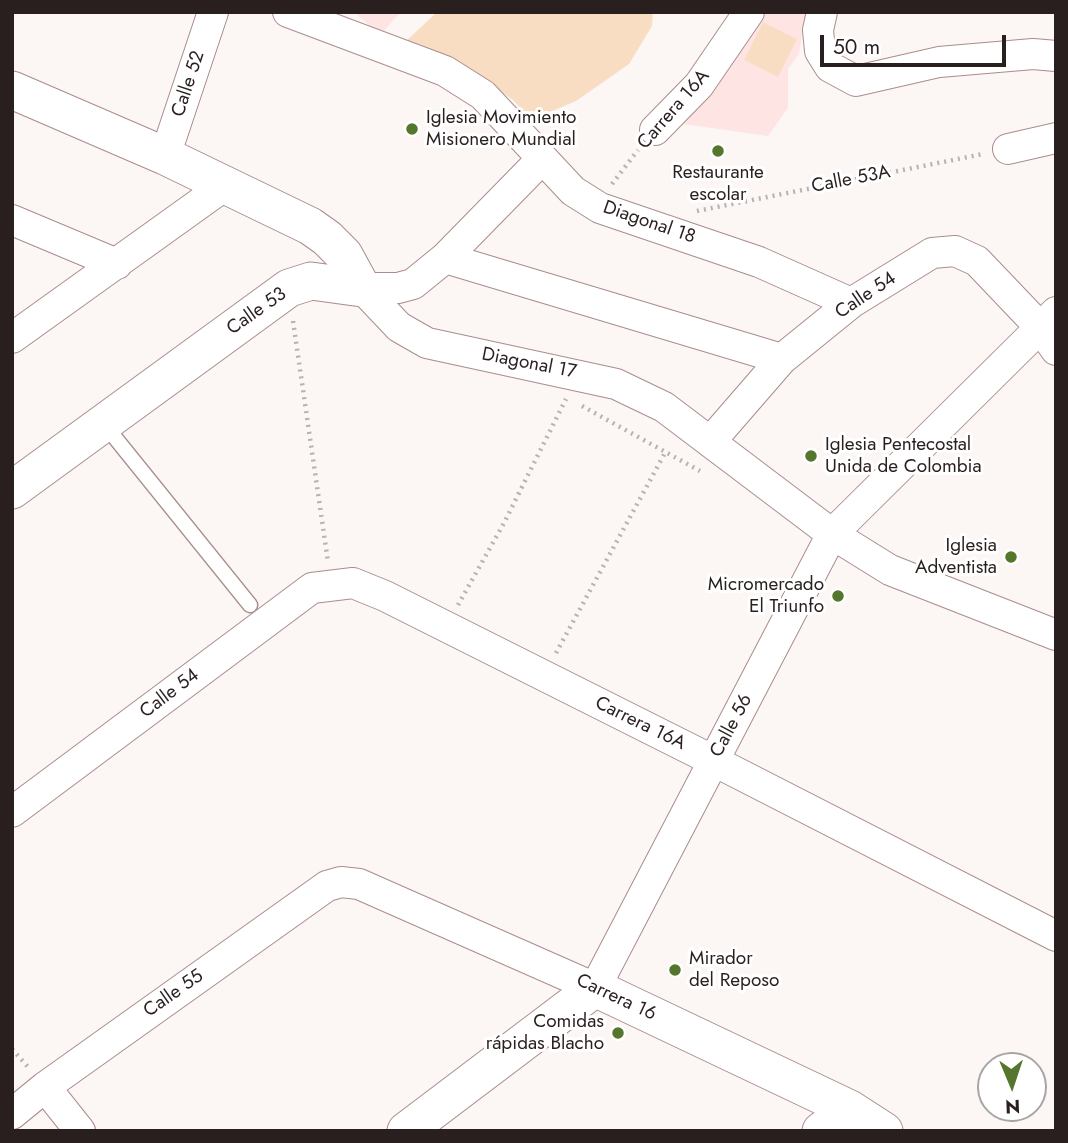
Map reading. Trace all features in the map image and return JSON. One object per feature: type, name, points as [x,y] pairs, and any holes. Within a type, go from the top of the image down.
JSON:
[{"type":"street","name":"Calle 52","points":[[165,156],[213,12]]},
{"type":"street","name":"Diagonal 18","points":[[288,12],[445,71],[483,95],[573,191],[600,208],[759,262],[851,303]]},
{"type":"street","name":"Carrera 16A","points":[[655,131],[699,85],[749,12]]},
{"type":"street","points":[[822,12],[818,30],[820,51],[830,67],[856,81],[939,62],[1032,54],[1056,56]]},
{"type":"street","name":"Diagonal 17","points":[[12,90],[165,156],[327,238],[344,255],[362,288],[399,327],[428,343],[616,384],[664,407],[832,534],[890,570],[1056,635]]},
{"type":"street","points":[[1008,149],[1056,138]]},
{"type":"street","name":"Calle 53","points":[[12,490],[289,288],[311,281],[362,288],[398,288],[413,284],[445,258],[542,159]]},
{"type":"street","points":[[12,338],[224,186]]},
{"type":"street","points":[[12,220],[117,264]]},
{"type":"street","name":"Calle 54","points":[[710,442],[782,359],[851,303],[932,253],[955,251],[977,261],[1050,329]]},
{"type":"street","points":[[445,258],[782,359]]},
{"type":"street","name":"Calle 56","points":[[406,1131],[595,988],[832,534],[1050,329]]},
{"type":"street","name":"Carrera 16A","points":[[331,583],[353,583],[444,627],[1056,936]]},
{"type":"street","name":"Calle 54","points":[[12,812],[312,588],[331,583]]},
{"type":"street","name":"Carrera 16","points":[[341,882],[359,884],[595,988],[850,1109],[884,1131]]},
{"type":"street","name":"Calle 55","points":[[12,1114],[45,1087],[327,886],[341,882]]},
{"type":"street","points":[[45,1087],[80,1131]]},
{"type":"street","points":[[821,1131],[850,1109]]},
{"type":"lane","points":[[104,424],[154,490],[250,605]]},
{"type":"path","name":"Carrera 16A","points":[[600,208],[617,175],[655,131]]},
{"type":"path","name":"Calle 53A","points":[[645,222],[1008,149]]},
{"type":"path","points":[[289,288],[331,583]]},
{"type":"path","points":[[444,627],[487,555],[566,398],[708,475]]},
{"type":"path","points":[[543,676],[666,451]]},
{"type":"shaded area","points":[[354,12],[401,12],[380,35]]},
{"type":"shaded area","points":[[437,12],[653,12],[652,26],[629,64],[576,101],[531,120],[513,100],[460,63],[403,44]]},
{"type":"shaded area","points":[[764,12],[806,12],[799,54],[788,69],[788,108],[768,136],[684,124]]},
{"type":"shaded area","points":[[763,22],[797,39],[778,77],[744,60]]},
{"type":"place","name":"Iglesia Movimiento Misionero Mundial","points":[[412,129]]},
{"type":"place","name":"Restaurante escolar","points":[[718,151]]},
{"type":"place","name":"Iglesia Pentecostal Unida de Colombia","points":[[811,456]]},
{"type":"place","name":"Iglesia Adventista","points":[[1011,557]]},
{"type":"place","name":"Micromercado El Triunfo","points":[[838,596]]},
{"type":"place","name":"Mirador del Reposo","points":[[675,970]]},
{"type":"place","name":"Comidas rápidas Blacho","points":[[618,1033]]}]
